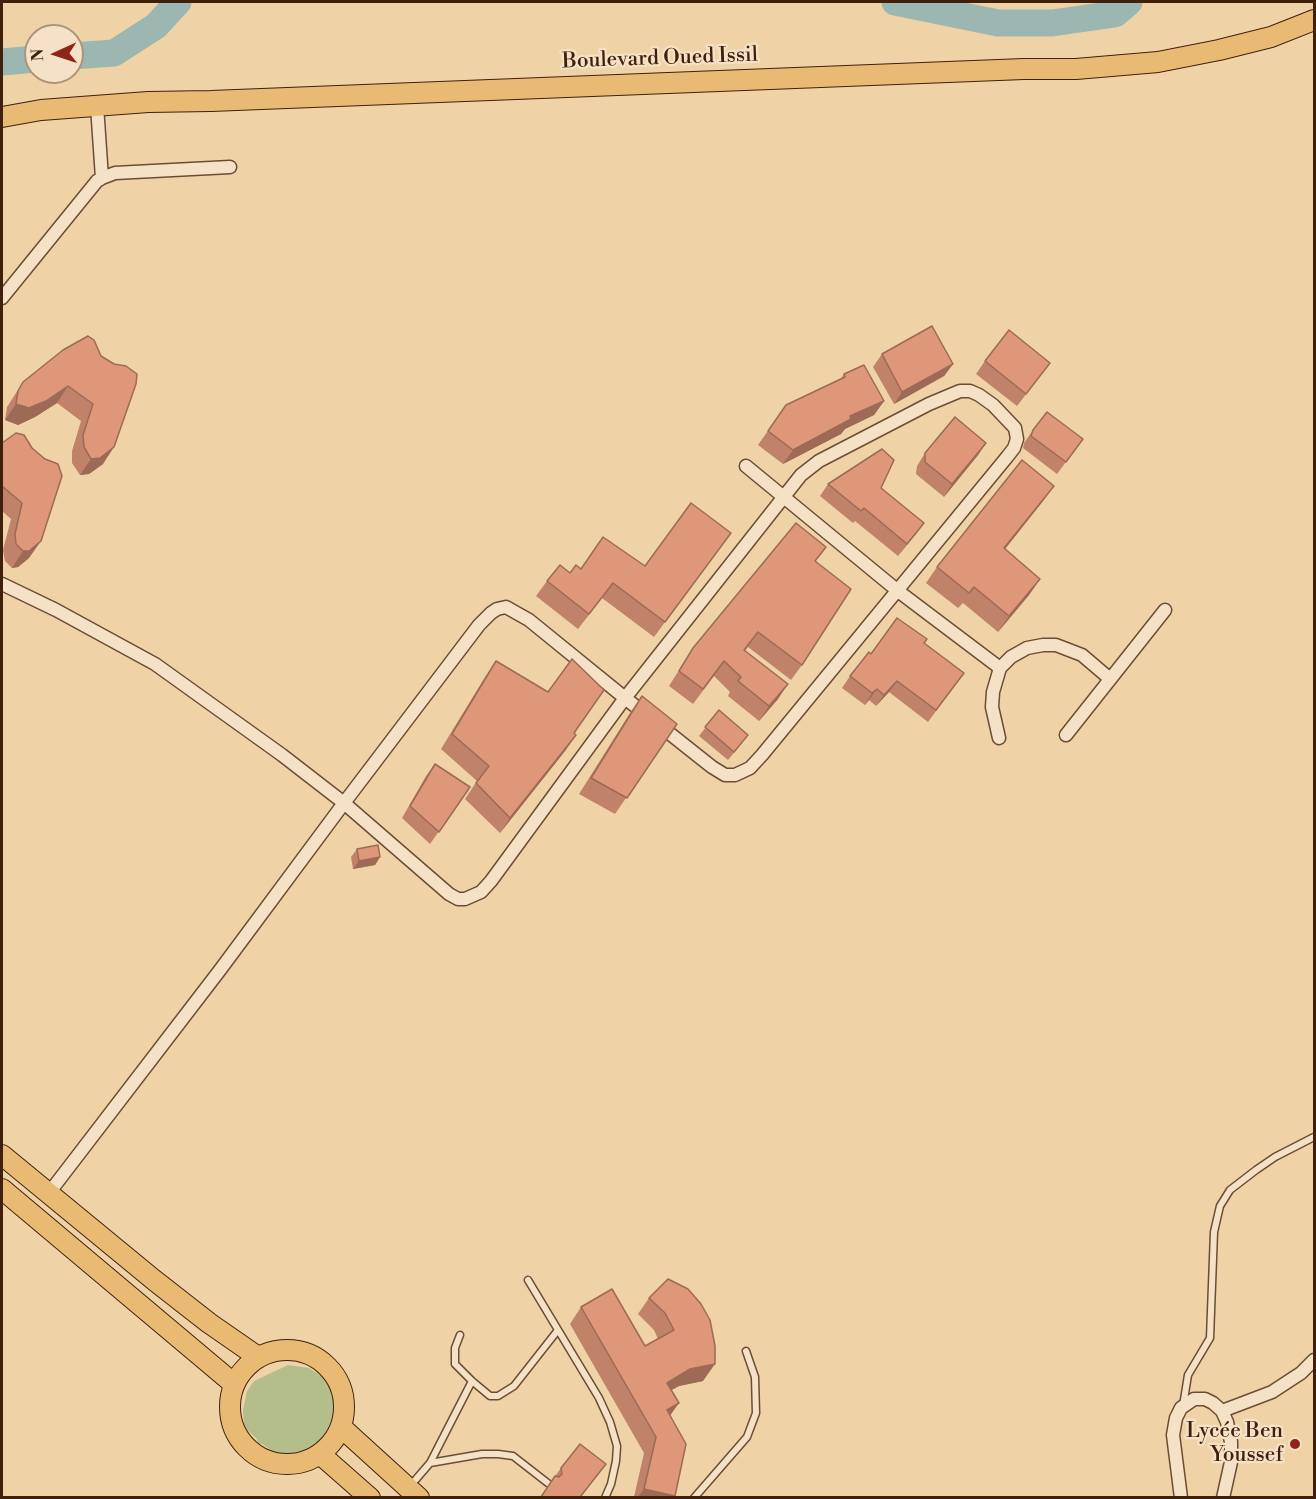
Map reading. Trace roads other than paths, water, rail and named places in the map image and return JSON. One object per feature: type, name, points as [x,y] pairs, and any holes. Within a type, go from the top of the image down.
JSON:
[{"type":"main road","name":"Boulevard Oued Issil","points":[[2,117],[41,110],[148,102],[1024,69],[1076,69],[1158,62],[1219,50],[1271,37],[1314,20]]},
{"type":"main road","points":[[2,1155],[181,1302],[258,1357]]},
{"type":"main road","points":[[2,1189],[234,1384]]},
{"type":"main road","points":[[280,1350],[303,1351],[330,1368],[343,1396],[344,1412],[341,1427],[332,1442],[320,1454],[303,1462],[284,1465],[266,1461],[250,1452],[238,1438],[230,1420],[229,1402],[234,1384],[243,1368],[258,1357],[280,1350]]},
{"type":"main road","points":[[341,1427],[414,1493]]},
{"type":"main road","points":[[320,1454],[370,1497]]},
{"type":"street","points":[[97,106],[102,178]]},
{"type":"street","points":[[2,298],[97,181],[102,178],[115,173],[230,166]]},
{"type":"street","points":[[2,584],[56,610],[155,664],[282,754],[344,803],[449,894],[458,899],[472,898],[491,881],[625,698],[801,475],[819,461],[960,391],[970,391],[980,395],[993,405],[1014,428],[1017,439],[1014,448],[898,591],[762,755],[742,773],[725,775],[712,767],[625,698],[529,620],[506,608],[497,609],[479,625],[344,803],[220,970],[49,1193]]},
{"type":"street","points":[[746,466],[898,591],[1000,668]]},
{"type":"street","points":[[1066,735],[1165,610]]},
{"type":"street","points":[[999,738],[992,707],[993,692],[1000,668],[1011,657],[1027,648],[1056,645],[1082,655],[1109,678]]},
{"type":"street","points":[[1222,1411],[1272,1392],[1301,1373],[1314,1360]]},
{"type":"street","points":[[1181,1497],[1173,1435],[1176,1418],[1183,1406],[1194,1399],[1205,1399],[1222,1411],[1227,1422],[1231,1462],[1223,1497]]},
{"type":"lane","points":[[1183,1406],[1188,1375],[1210,1338],[1214,1232],[1220,1206],[1230,1190],[1256,1170],[1275,1157],[1314,1137]]},
{"type":"lane","points":[[528,1280],[599,1398],[610,1422],[617,1446],[611,1484],[605,1497]]},
{"type":"lane","points":[[460,1335],[454,1348],[455,1364],[490,1396],[498,1396],[508,1392],[514,1386],[558,1330]]},
{"type":"lane","points":[[694,1497],[747,1437],[756,1413],[755,1377],[746,1351]]},
{"type":"lane","points":[[414,1493],[472,1381]]},
{"type":"lane","points":[[430,1463],[482,1454],[513,1456],[549,1484]]},
{"type":"waterway","points":[[84,55],[114,53],[156,26],[178,2]]},
{"type":"waterway","points":[[895,2],[998,23],[1052,23],[1115,14],[1129,2]]},
{"type":"waterway","points":[[2,62],[24,60]]},
{"type":"place","name":"Lycée Ben Youssef","points":[[1295,1444]]}]
